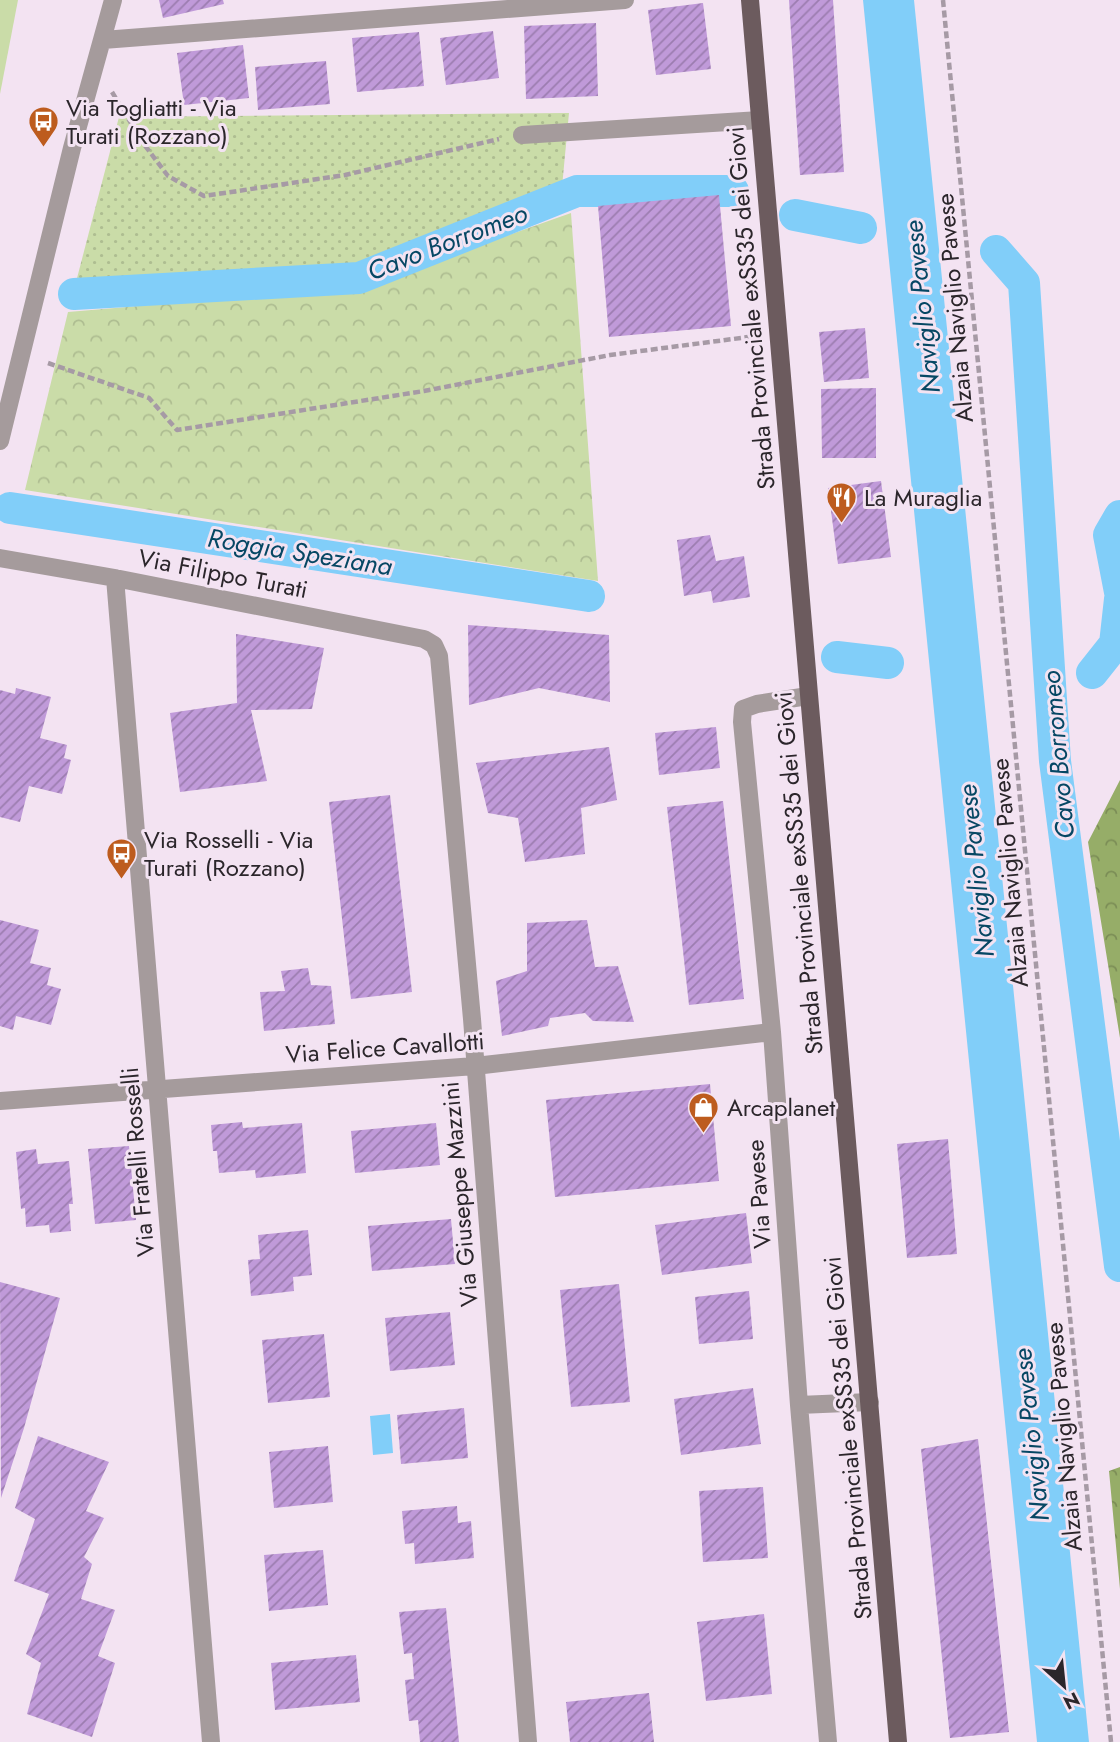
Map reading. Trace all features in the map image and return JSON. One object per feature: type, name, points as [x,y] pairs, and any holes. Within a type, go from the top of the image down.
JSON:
[{"type":"main road","name":"Strada Provinciale exSS35 dei Giovi","points":[[750,0],[898,1742]]},
{"type":"street","points":[[0,441],[72,148],[113,0]]},
{"type":"street","points":[[103,40],[421,9],[625,0]]},
{"type":"street","points":[[522,135],[760,120]]},
{"type":"street","name":"Via Filippo Turati","points":[[0,558],[424,639],[434,645]]},
{"type":"street","name":"Via Fratelli Rosselli","points":[[115,578],[211,1742]]},
{"type":"street","name":"Via Giuseppe Mazzini","points":[[434,645],[439,656],[475,1066],[528,1742]]},
{"type":"street","name":"Via Pavese","points":[[808,696],[757,704],[743,709],[772,1032],[799,1405],[828,1742]]},
{"type":"street","name":"Via Felice Cavallotti","points":[[0,1101],[475,1066],[772,1032]]},
{"type":"street","points":[[799,1405],[870,1402]]},
{"type":"path","name":"Alzaia Naviglio Pavese","points":[[943,0],[1111,1742]]},
{"type":"path","points":[[112,91],[143,143],[168,176],[204,196],[345,175],[471,144],[522,135]]},
{"type":"path","points":[[48,363],[149,398],[177,430],[424,391],[610,355],[778,334]]},
{"type":"green space","points":[[0,0],[18,0],[0,94]]},
{"type":"green space","points":[[569,113],[562,187],[352,266],[76,282],[119,117]]},
{"type":"green space","points":[[571,213],[598,581],[25,490],[68,312],[362,287]]},
{"type":"green space","points":[[1120,780],[1120,1038],[1088,842]]},
{"type":"green space","points":[[1120,1467],[1120,1589],[1109,1471]]},
{"type":"water","name":"Naviglio Pavese","points":[[863,0],[914,0],[1089,1742],[1037,1742]]},
{"type":"water","points":[[390,1414],[393,1453],[373,1455],[370,1416]]},
{"type":"building","points":[[159,0],[223,0],[224,4],[163,18]]},
{"type":"building","points":[[789,0],[833,0],[844,172],[800,175]]},
{"type":"building","points":[[703,3],[711,69],[656,75],[648,10]]},
{"type":"building","points":[[596,23],[598,96],[526,99],[524,26]]},
{"type":"building","points":[[493,31],[499,78],[446,85],[440,38]]},
{"type":"building","points":[[419,32],[424,86],[357,92],[352,38]]},
{"type":"building","points":[[243,45],[249,98],[184,105],[177,53]]},
{"type":"building","points":[[326,61],[330,104],[258,110],[255,67]]},
{"type":"building","points":[[719,195],[731,326],[609,337],[598,206]]},
{"type":"building","points":[[865,328],[869,378],[824,382],[819,332]]},
{"type":"building","points":[[876,388],[876,458],[822,458],[821,389]]},
{"type":"building","points":[[881,481],[891,557],[838,564],[828,488]]},
{"type":"building","points":[[710,535],[716,561],[744,556],[750,597],[713,603],[711,591],[684,596],[677,540]]},
{"type":"building","points":[[468,625],[609,635],[610,702],[539,688],[469,705]]},
{"type":"building","points":[[236,634],[324,648],[312,709],[251,710],[267,781],[180,792],[170,713],[237,703]]},
{"type":"building","points":[[16,688],[51,697],[40,738],[67,745],[64,758],[71,760],[62,794],[29,786],[20,822],[0,817],[0,690],[15,694]]},
{"type":"building","points":[[716,727],[720,768],[659,775],[655,733]]},
{"type":"building","points":[[609,747],[617,800],[581,808],[585,854],[525,862],[518,818],[488,813],[476,763]]},
{"type":"building","points":[[390,795],[412,992],[351,999],[329,802]]},
{"type":"building","points":[[723,801],[744,999],[689,1005],[667,807]]},
{"type":"building","points":[[0,920],[39,930],[30,963],[51,968],[47,985],[61,989],[51,1025],[16,1016],[13,1030],[0,1026]]},
{"type":"building","points":[[587,920],[595,967],[618,966],[634,1022],[593,1021],[585,1013],[550,1018],[548,1026],[502,1036],[496,981],[527,971],[527,923]]},
{"type":"building","points":[[308,968],[311,985],[331,986],[335,1024],[264,1031],[260,992],[285,991],[281,971]]},
{"type":"building","points":[[710,1084],[719,1181],[555,1197],[546,1100]]},
{"type":"building","points":[[242,1122],[243,1128],[302,1123],[306,1173],[256,1178],[255,1170],[219,1173],[217,1151],[213,1151],[211,1125]]},
{"type":"building","points":[[436,1123],[440,1165],[355,1173],[351,1131]]},
{"type":"building","points":[[948,1139],[957,1254],[907,1258],[897,1144]]},
{"type":"building","points":[[129,1146],[136,1220],[95,1224],[88,1149]]},
{"type":"building","points":[[36,1149],[38,1164],[69,1161],[73,1204],[69,1204],[71,1231],[50,1233],[49,1225],[26,1227],[25,1208],[21,1209],[16,1152]]},
{"type":"building","points":[[746,1213],[752,1263],[662,1275],[655,1225]]},
{"type":"building","points":[[451,1219],[455,1264],[372,1271],[368,1226]]},
{"type":"building","points":[[308,1230],[312,1275],[293,1277],[294,1291],[251,1296],[248,1260],[260,1259],[258,1235]]},
{"type":"building","points":[[0,1282],[60,1298],[24,1428],[1,1498]]},
{"type":"building","points":[[619,1284],[630,1402],[571,1407],[560,1290]]},
{"type":"building","points":[[749,1291],[753,1339],[699,1344],[695,1297]]},
{"type":"building","points":[[450,1312],[455,1365],[390,1371],[385,1318]]},
{"type":"building","points":[[324,1334],[330,1397],[268,1403],[262,1340]]},
{"type":"building","points":[[753,1388],[761,1444],[681,1455],[674,1399]]},
{"type":"building","points":[[464,1408],[468,1458],[401,1464],[397,1415]]},
{"type":"building","points":[[38,1436],[109,1462],[86,1511],[104,1518],[84,1557],[92,1564],[81,1599],[115,1610],[98,1656],[115,1663],[92,1737],[27,1714],[41,1663],[26,1654],[49,1594],[14,1581],[35,1519],[15,1508]]},
{"type":"building","points":[[978,1439],[1009,1732],[950,1738],[921,1449]]},
{"type":"building","points":[[328,1446],[333,1502],[274,1508],[269,1452]]},
{"type":"building","points":[[763,1487],[768,1558],[703,1562],[699,1491]]},
{"type":"building","points":[[457,1506],[458,1523],[471,1521],[474,1558],[415,1564],[414,1543],[405,1544],[402,1511]]},
{"type":"building","points":[[323,1550],[328,1605],[269,1611],[264,1555]]},
{"type":"building","points":[[446,1608],[459,1742],[420,1742],[418,1720],[409,1721],[405,1680],[414,1679],[412,1653],[404,1654],[399,1612]]},
{"type":"building","points":[[764,1614],[772,1694],[706,1701],[697,1622]]},
{"type":"building","points":[[356,1655],[360,1702],[275,1710],[271,1663]]},
{"type":"building","points":[[649,1693],[654,1742],[570,1742],[566,1702]]},
{"type":"waterway","name":"Cavo Borromeo","points":[[74,294],[359,278],[577,191],[733,191]]},
{"type":"waterway","name":"Cavo Borromeo","points":[[795,215],[861,228]]},
{"type":"waterway","name":"Cavo Borromeo","points":[[996,251],[1024,283],[1055,761],[1120,1266]]},
{"type":"waterway","name":"Roggia Speziana","points":[[10,508],[589,596]]},
{"type":"waterway","points":[[1120,516],[1109,535],[1120,592]]},
{"type":"waterway","points":[[1092,673],[1115,644],[1120,599]]},
{"type":"waterway","name":"Roggia Speziana","points":[[837,657],[888,663]]},
{"type":"place","name":"Via Togliatti - Via Turati (Rozzano)","points":[[43,149]]},
{"type":"place","name":"La Muraglia","points":[[841,525]]},
{"type":"place","name":"Via Rosselli - Via Turati (Rozzano)","points":[[121,881]]},
{"type":"place","name":"Arcaplanet","points":[[704,1135]]}]
